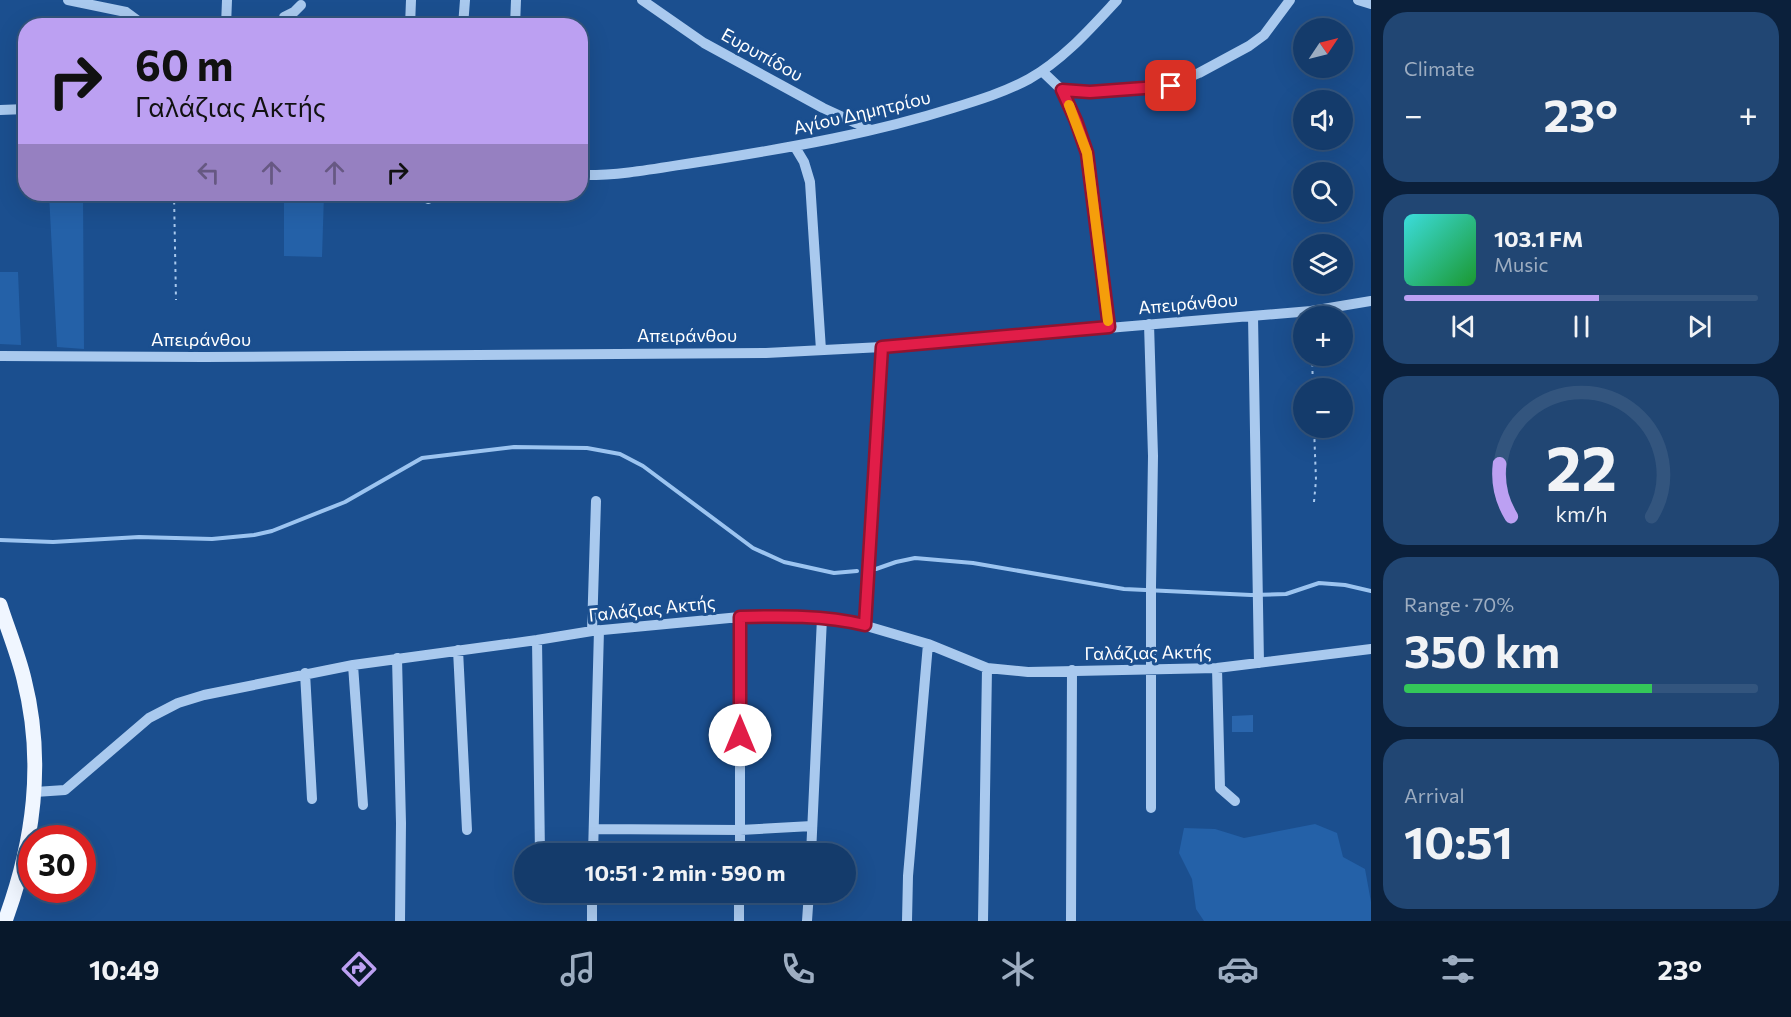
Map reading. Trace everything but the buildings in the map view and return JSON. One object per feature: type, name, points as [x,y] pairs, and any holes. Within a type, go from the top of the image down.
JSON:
[{"type":"main road","points":[[0,605],[24,680],[33,730],[35,792],[27,850],[5,921]]},
{"type":"main road","points":[[0,622],[14,648]]},
{"type":"street","points":[[68,0],[126,12],[134,18]]},
{"type":"street","points":[[226,18],[227,0]]},
{"type":"street","points":[[410,18],[411,0]]},
{"type":"street","points":[[464,18],[465,0]]},
{"type":"street","points":[[515,18],[516,0]]},
{"type":"street","name":"Ευρυπίδου","points":[[642,0],[704,43],[823,108],[871,130]]},
{"type":"street","name":"Αγίου Δημητρίου","points":[[588,175],[615,174],[795,147],[918,119],[990,96],[1018,85],[1042,71],[1073,45],[1117,0]]},
{"type":"street","points":[[1062,90],[1090,92],[1171,86],[1264,35],[1290,0]]},
{"type":"street","points":[[1358,0],[1371,4]]},
{"type":"street","points":[[284,18],[301,4]]},
{"type":"street","points":[[1042,71],[1062,90],[1087,153],[1109,327]]},
{"type":"street","points":[[0,110],[18,109]]},
{"type":"street","points":[[795,147],[804,162],[810,182],[821,350]]},
{"type":"street","name":"Απειράνθου","points":[[0,356],[708,354],[821,350],[882,347],[1311,311],[1371,301]]},
{"type":"street","points":[[1253,316],[1259,663]]},
{"type":"street","points":[[1149,324],[1153,456],[1151,808]]},
{"type":"street","points":[[865,625],[882,347]]},
{"type":"street","points":[[593,843],[596,501]]},
{"type":"street","name":"Γαλάζιας Ακτής","points":[[35,792],[60,791],[69,788],[149,718],[171,707],[227,689],[353,665],[596,630],[740,617],[781,616],[846,620],[928,644],[987,668],[1029,672],[1217,668],[1371,650]]},
{"type":"street","points":[[740,617],[740,843]]},
{"type":"street","points":[[811,843],[822,618]]},
{"type":"street","points":[[537,640],[540,843]]},
{"type":"street","points":[[907,921],[908,876],[928,644]]},
{"type":"street","points":[[458,650],[467,830]]},
{"type":"street","points":[[397,658],[401,824],[400,921]]},
{"type":"street","points":[[353,665],[363,805]]},
{"type":"street","points":[[983,921],[987,668]]},
{"type":"street","points":[[1217,668],[1220,788],[1235,801]]},
{"type":"street","points":[[1071,921],[1072,670]]},
{"type":"street","points":[[305,673],[312,799]]},
{"type":"street","points":[[594,829],[740,830],[812,825]]},
{"type":"street","points":[[592,903],[592,921]]},
{"type":"street","points":[[739,921],[740,903]]},
{"type":"street","points":[[807,921],[808,903]]},
{"type":"path","points":[[174,201],[176,300]]},
{"type":"path","points":[[1314,438],[1316,480],[1314,502]]},
{"type":"shaded area","points":[[49,201],[83,201],[84,349],[57,347]]},
{"type":"shaded area","points":[[284,201],[324,201],[322,257],[284,256]]},
{"type":"shaded area","points":[[0,272],[18,272],[21,345],[0,344]]},
{"type":"shaded area","points":[[1315,824],[1337,833],[1343,857],[1365,869],[1371,902],[1371,921],[1204,921],[1196,909],[1192,879],[1179,853],[1184,828],[1215,829],[1244,838]]},
{"type":"waterway","points":[[0,540],[53,542],[139,537],[212,539],[254,535],[272,531],[345,502],[422,458],[514,447],[587,448],[620,454],[643,466],[753,548],[784,562],[834,573],[857,571]]},
{"type":"waterway","points":[[876,569],[915,558],[973,563],[1124,589],[1251,595],[1286,594],[1319,583],[1345,585],[1371,591]]},
{"type":"slow traffic","points":[[1069,105],[1087,153],[1108,321]]},
{"type":"route","points":[[740,735],[740,617],[781,616],[846,620],[865,625],[882,347],[1109,327],[1087,153],[1062,90],[1090,92],[1171,86]]}]
